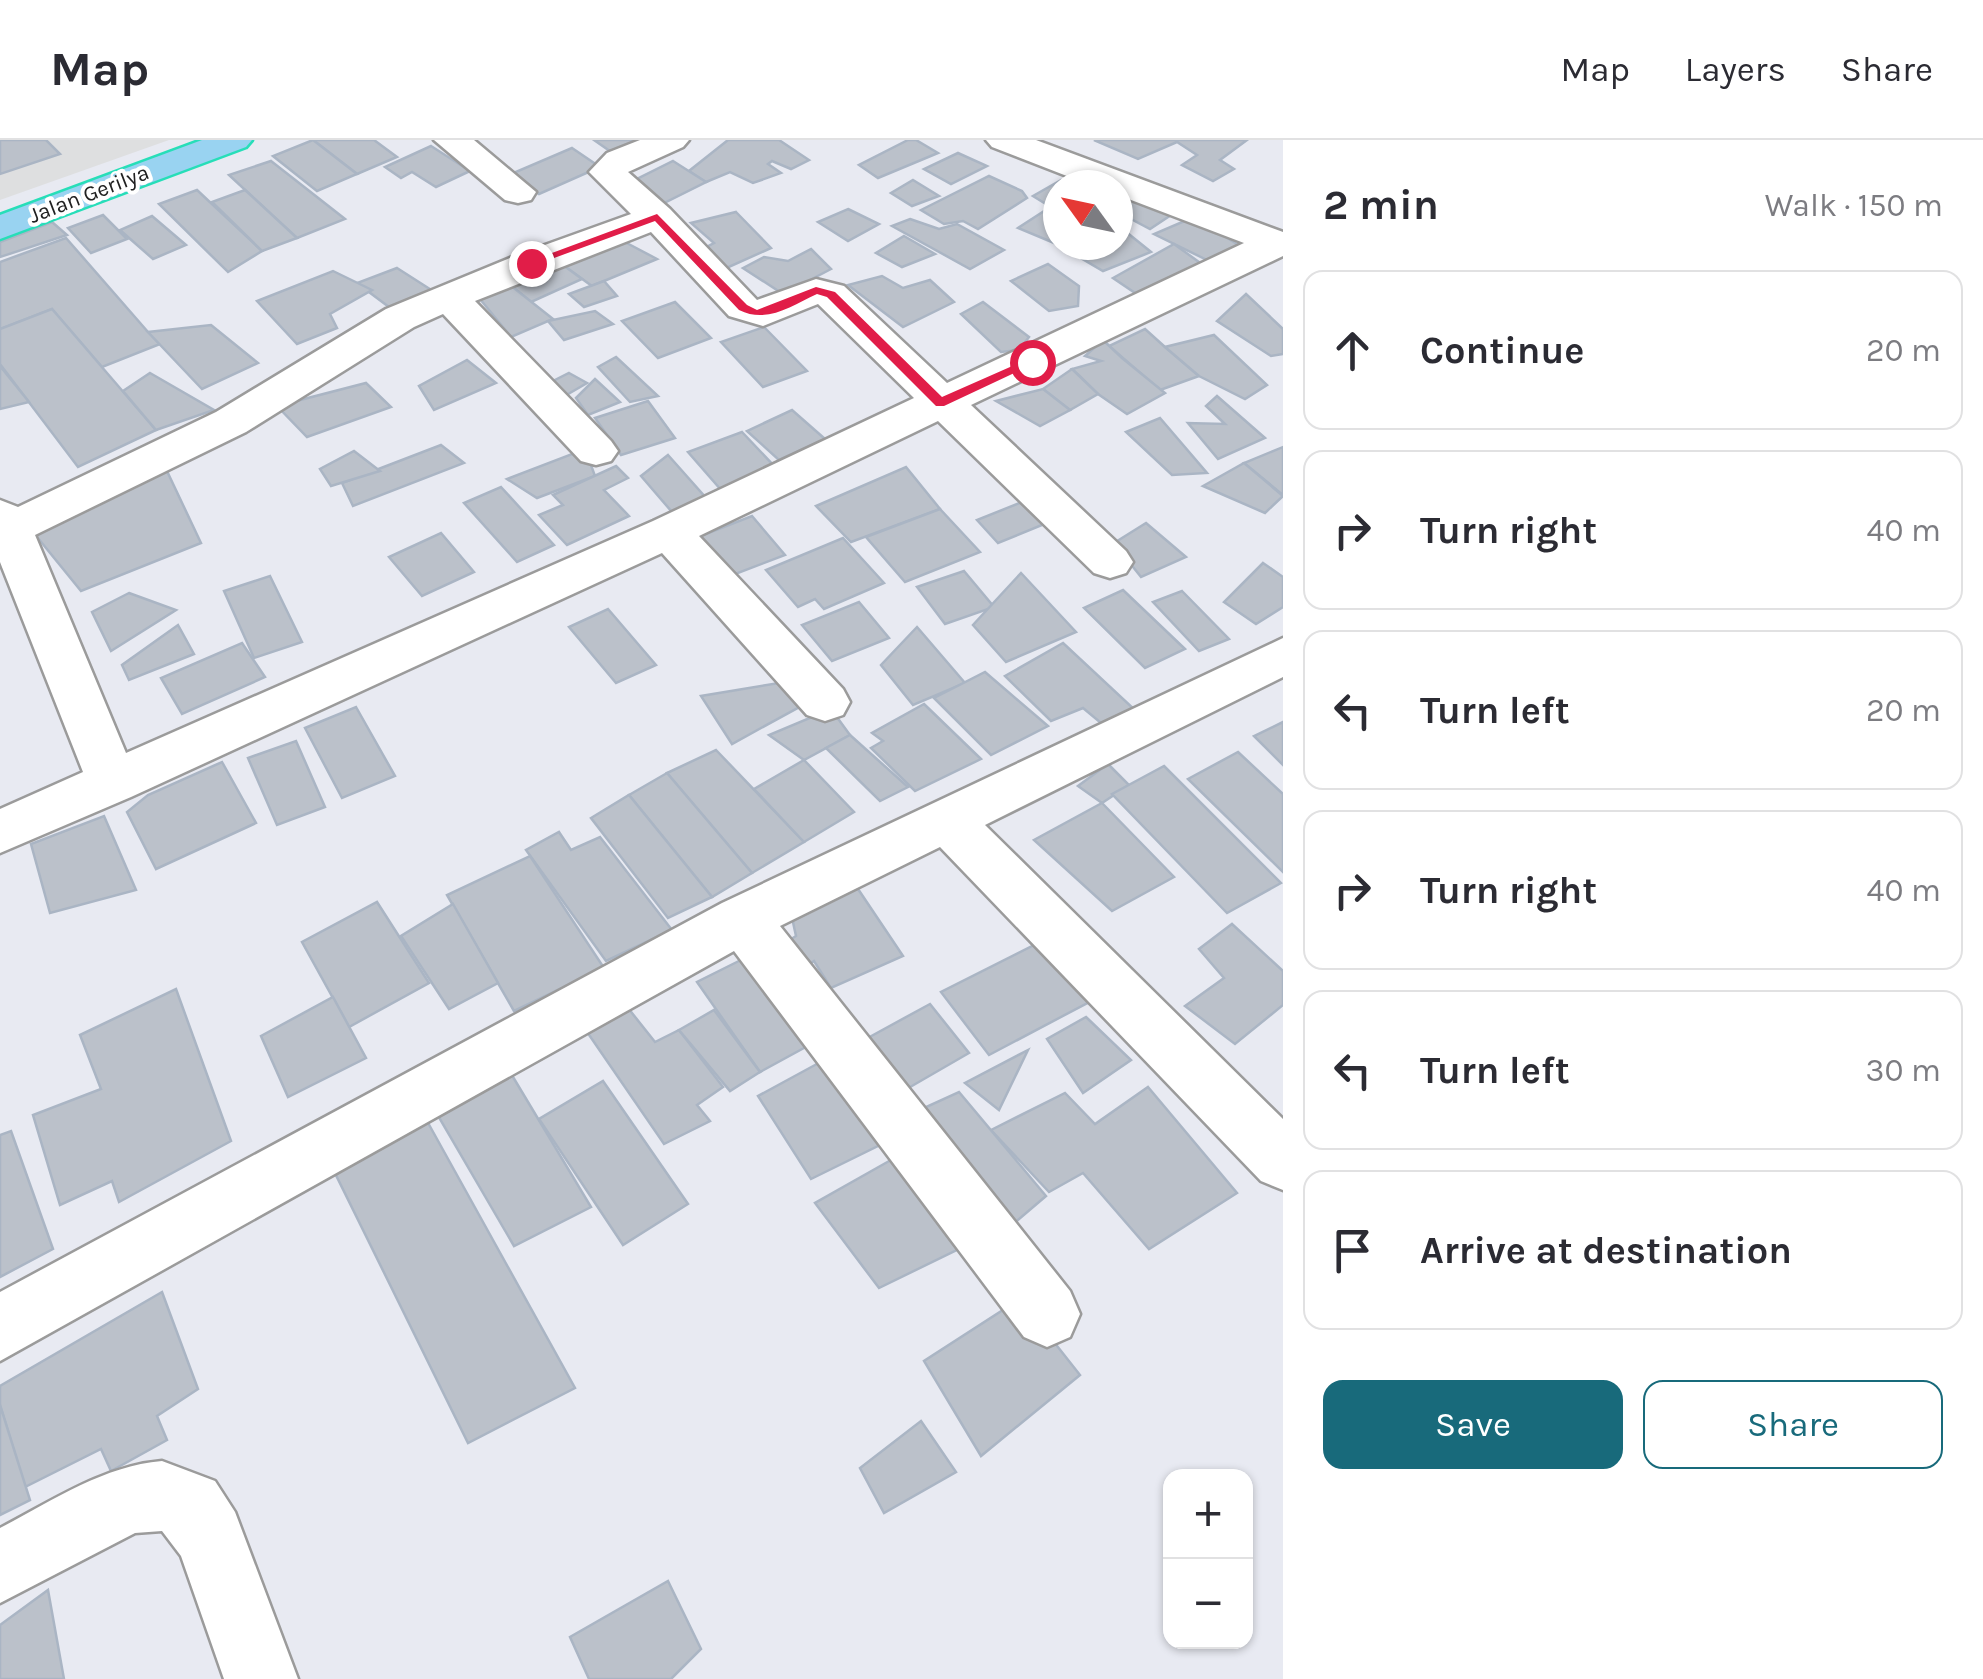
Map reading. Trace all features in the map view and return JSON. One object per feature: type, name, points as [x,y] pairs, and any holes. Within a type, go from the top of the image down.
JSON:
[{"type":"highway","name":"Jalan Gerilya","points":[[0,228],[124,169],[172,140]]},
{"type":"highway","name":"Jalan Gerilya","points":[[0,202],[234,140]]},
{"type":"street","points":[[452,140],[518,192]]},
{"type":"street","points":[[671,140],[620,162],[607,172],[657,217],[743,308],[763,314],[816,291],[830,294],[1110,562]]},
{"type":"street","points":[[1004,140],[1279,244]]},
{"type":"street","points":[[1066,140],[1247,195]]},
{"type":"street","points":[[113,782],[3,526],[231,422],[400,318],[657,217]]},
{"type":"street","points":[[0,832],[670,532],[1279,244]]},
{"type":"street","points":[[449,298],[596,451]]},
{"type":"street","points":[[670,532],[825,702]]},
{"type":"street","points":[[0,1328],[742,919],[1283,656]]},
{"type":"street","points":[[944,818],[1283,1161]]},
{"type":"street","points":[[742,919],[1047,1314]]},
{"type":"street","points":[[0,1567],[128,1498],[162,1496],[190,1506],[210,1536],[261,1679]]},
{"type":"shaded area","points":[[0,140],[169,140],[0,200]]},
{"type":"building","points":[[0,140],[46,140],[60,154],[0,174]]},
{"type":"building","points":[[313,140],[374,140],[397,157],[357,174]]},
{"type":"building","points":[[313,140],[357,174],[317,191],[273,156]]},
{"type":"building","points":[[594,140],[654,140],[617,156]]},
{"type":"building","points":[[728,140],[779,140],[809,160],[791,169],[772,161],[768,164],[781,173],[753,183],[730,172],[706,182],[689,171]]},
{"type":"building","points":[[908,140],[916,140],[938,153],[878,178],[859,165]]},
{"type":"building","points":[[1094,140],[1247,140],[1220,160],[1234,169],[1213,181],[1182,165],[1197,155],[1177,142],[1138,159]]},
{"type":"building","points":[[431,146],[470,171],[436,187],[412,172],[401,178],[385,167]]},
{"type":"building","points":[[572,148],[600,167],[539,194],[511,174]]},
{"type":"building","points":[[958,153],[987,166],[951,184],[924,169]]},
{"type":"building","points":[[271,161],[345,219],[297,238],[229,175]]},
{"type":"building","points":[[673,161],[706,182],[664,203],[631,182]]},
{"type":"building","points":[[989,176],[1022,191],[1027,198],[978,229],[963,221],[944,224],[921,210]]},
{"type":"building","points":[[913,180],[939,196],[912,206],[891,193]]},
{"type":"building","points":[[197,190],[262,251],[228,272],[159,204]]},
{"type":"building","points":[[245,190],[297,238],[262,251],[212,202]]},
{"type":"building","points":[[1151,195],[1183,207],[1150,229],[1133,220],[1133,197]]},
{"type":"building","points":[[848,209],[879,224],[848,241],[818,222]]},
{"type":"building","points":[[736,212],[771,248],[722,270],[697,252],[714,243],[691,223]]},
{"type":"building","points":[[1043,212],[1043,238],[1018,228]]},
{"type":"building","points":[[103,215],[127,239],[91,253],[68,228]]},
{"type":"building","points":[[152,216],[186,245],[153,259],[120,230]]},
{"type":"building","points":[[1194,217],[1248,251],[1215,264],[1154,234]]},
{"type":"building","points":[[910,219],[939,229],[957,224],[1004,250],[970,269],[892,226]]},
{"type":"building","points":[[52,222],[67,235],[0,257],[0,242]]},
{"type":"building","points":[[904,236],[935,254],[902,267],[876,253]]},
{"type":"building","points":[[1133,237],[1151,252],[1133,259]]},
{"type":"building","points":[[66,238],[160,344],[102,367],[52,309],[0,329],[0,262]]},
{"type":"building","points":[[621,240],[657,259],[592,286],[556,260]]},
{"type":"building","points":[[1174,244],[1210,270],[1147,301],[1113,278]]},
{"type":"building","points":[[811,249],[831,269],[783,294],[743,268],[764,257],[788,261]]},
{"type":"building","points":[[556,260],[582,279],[531,302],[505,281]]},
{"type":"building","points":[[1084,260],[1131,260],[1103,271]]},
{"type":"building","points":[[1048,264],[1079,286],[1078,306],[1049,311],[1011,281]]},
{"type":"building","points":[[397,268],[433,291],[393,310],[357,283]]},
{"type":"building","points":[[333,271],[372,290],[330,314],[337,328],[297,344],[257,301]]},
{"type":"building","points":[[882,276],[903,288],[930,280],[954,302],[903,327],[848,285]]},
{"type":"building","points":[[505,281],[553,319],[511,337],[480,299]]},
{"type":"building","points":[[604,281],[617,296],[584,307],[569,294]]},
{"type":"building","points":[[1246,294],[1283,329],[1283,354],[1271,356],[1217,321]]},
{"type":"building","points":[[675,302],[711,338],[658,358],[622,321]]},
{"type":"building","points":[[983,302],[1029,337],[1019,350],[1001,352],[961,314]]},
{"type":"building","points":[[52,309],[156,430],[78,467],[0,364],[0,329]]},
{"type":"building","points":[[595,311],[613,324],[564,340],[548,321]]},
{"type":"building","points":[[211,325],[258,363],[202,389],[148,332]]},
{"type":"building","points":[[764,327],[807,371],[763,387],[721,342]]},
{"type":"building","points":[[1145,329],[1199,376],[1160,390],[1109,346]]},
{"type":"building","points":[[1214,335],[1267,385],[1245,399],[1199,376],[1165,347]]},
{"type":"building","points":[[1103,340],[1165,393],[1127,414],[1098,394],[1072,369],[1101,361],[1085,356]]},
{"type":"building","points":[[616,357],[658,396],[630,402],[598,367]]},
{"type":"building","points":[[467,360],[496,383],[434,410],[419,386]]},
{"type":"building","points":[[0,366],[29,402],[0,409]]},
{"type":"building","points":[[1072,369],[1098,394],[1070,410],[1043,389]]},
{"type":"building","points":[[150,373],[214,410],[156,430],[123,391]]},
{"type":"building","points":[[569,373],[587,383],[563,397],[549,383]]},
{"type":"building","points":[[595,379],[620,402],[588,415],[576,398]]},
{"type":"building","points":[[366,383],[391,407],[307,437],[277,406]]},
{"type":"building","points":[[1043,389],[1070,410],[1040,426],[996,401]]},
{"type":"building","points":[[1217,396],[1265,438],[1218,459],[1188,423],[1225,424],[1206,406]]},
{"type":"building","points":[[648,401],[675,438],[621,455],[595,418]]},
{"type":"building","points":[[792,410],[825,439],[779,460],[747,431]]},
{"type":"building","points":[[1160,418],[1207,473],[1172,475],[1126,432]]},
{"type":"building","points":[[742,432],[777,469],[722,491],[688,452]]},
{"type":"building","points":[[441,445],[464,463],[353,506],[342,483]]},
{"type":"building","points":[[1283,447],[1283,495],[1244,463]]},
{"type":"building","points":[[585,449],[595,476],[537,498],[507,479]]},
{"type":"building","points":[[354,451],[380,471],[331,486],[320,469]]},
{"type":"building","points":[[668,455],[707,499],[672,512],[641,476]]},
{"type":"building","points":[[1244,463],[1283,496],[1265,513],[1203,486]]},
{"type":"building","points":[[616,466],[628,478],[604,490],[629,516],[567,545],[539,515],[563,505],[553,495]]},
{"type":"building","points":[[906,467],[940,509],[851,542],[816,506]]},
{"type":"building","points":[[166,469],[201,543],[81,591],[33,532]]},
{"type":"building","points":[[501,487],[554,545],[517,562],[464,503]]},
{"type":"building","points":[[1037,496],[1059,518],[998,543],[977,520]]},
{"type":"building","points":[[940,509],[980,552],[905,582],[866,537]]},
{"type":"building","points":[[752,516],[785,555],[730,576],[698,537]]},
{"type":"building","points":[[1146,523],[1186,557],[1141,577],[1114,543]]},
{"type":"building","points":[[441,533],[474,572],[422,596],[389,557]]},
{"type":"building","points":[[843,538],[884,583],[824,609],[815,599],[798,607],[766,570]]},
{"type":"building","points":[[1263,563],[1283,577],[1283,607],[1256,624],[1224,602]]},
{"type":"building","points":[[964,571],[994,607],[945,624],[917,587]]},
{"type":"building","points":[[1021,573],[1076,632],[1006,662],[973,625]]},
{"type":"building","points":[[270,576],[302,642],[254,658],[224,591]]},
{"type":"building","points":[[1123,590],[1185,649],[1145,668],[1084,608]]},
{"type":"building","points":[[1182,591],[1229,639],[1199,651],[1153,602]]},
{"type":"building","points":[[129,593],[176,610],[111,651],[92,612]]},
{"type":"building","points":[[859,602],[889,638],[832,661],[802,625]]},
{"type":"building","points":[[608,609],[656,665],[616,683],[569,627]]},
{"type":"building","points":[[178,625],[194,654],[129,680],[122,665]]},
{"type":"building","points":[[917,627],[965,683],[913,705],[881,665]]},
{"type":"building","points":[[242,643],[265,677],[182,714],[161,678]]},
{"type":"building","points":[[1063,643],[1136,711],[1107,728],[1083,708],[1051,721],[1005,676]]},
{"type":"building","points":[[985,672],[1048,726],[991,755],[934,698]]},
{"type":"building","points":[[779,683],[814,699],[732,744],[701,696]]},
{"type":"building","points":[[924,704],[981,759],[915,791],[871,748],[883,741],[872,733]]},
{"type":"building","points":[[356,707],[395,776],[342,798],[305,728]]},
{"type":"building","points":[[831,709],[850,735],[804,760],[769,735]]},
{"type":"building","points":[[1283,722],[1283,765],[1254,736]]},
{"type":"building","points":[[850,735],[908,787],[880,801],[826,748]]},
{"type":"building","points":[[296,741],[325,807],[277,825],[248,758]]},
{"type":"building","points":[[716,750],[804,842],[752,873],[667,773]]},
{"type":"building","points":[[1238,752],[1283,794],[1283,872],[1188,779]]},
{"type":"building","points":[[804,760],[854,812],[804,842],[754,789]]},
{"type":"building","points":[[222,762],[256,823],[156,869],[127,812],[148,795]]},
{"type":"building","points":[[1108,764],[1129,785],[1102,803],[1078,786]]},
{"type":"building","points":[[1164,766],[1281,883],[1227,913],[1112,794]]},
{"type":"building","points":[[667,773],[752,873],[712,897],[629,795]]},
{"type":"building","points":[[629,795],[712,897],[668,918],[591,818]]},
{"type":"building","points":[[1102,803],[1174,877],[1112,911],[1034,840]]},
{"type":"building","points":[[104,816],[136,890],[50,913],[31,844]]},
{"type":"building","points":[[559,832],[571,850],[600,837],[672,930],[606,961],[526,850]]},
{"type":"building","points":[[530,856],[604,968],[514,1011],[447,895]]},
{"type":"building","points":[[854,883],[903,956],[831,988],[814,961],[796,973],[774,950],[796,936],[791,913]]},
{"type":"building","points":[[377,902],[429,983],[349,1027],[302,942]]},
{"type":"building","points":[[453,904],[498,983],[449,1009],[401,936]]},
{"type":"building","points":[[1232,924],[1283,971],[1283,1005],[1235,1044],[1185,1006],[1224,978],[1199,949]]},
{"type":"building","points":[[1046,939],[1095,999],[989,1055],[941,992]]},
{"type":"building","points":[[755,953],[826,1036],[760,1072],[697,982]]},
{"type":"building","points":[[176,989],[231,1141],[119,1202],[112,1181],[60,1205],[33,1115],[101,1089],[80,1035]]},
{"type":"building","points":[[333,997],[366,1058],[288,1097],[261,1036]]},
{"type":"building","points":[[930,1004],[969,1053],[905,1090],[864,1040]]},
{"type":"building","points":[[628,1008],[655,1042],[679,1030],[723,1087],[697,1105],[710,1121],[664,1144],[585,1029]]},
{"type":"building","points":[[714,1010],[760,1072],[730,1091],[679,1030]]},
{"type":"building","points":[[1086,1017],[1131,1060],[1083,1093],[1047,1039]]},
{"type":"building","points":[[1028,1050],[999,1110],[965,1083]]},
{"type":"building","points":[[826,1059],[888,1141],[811,1179],[758,1096]]},
{"type":"building","points":[[510,1072],[591,1207],[514,1246],[437,1114]]},
{"type":"building","points":[[603,1081],[688,1204],[623,1245],[539,1119]]},
{"type":"building","points":[[1148,1087],[1237,1193],[1149,1249],[1083,1173],[1049,1192],[991,1130],[1065,1093],[1095,1124]]},
{"type":"building","points":[[959,1092],[1046,1196],[1004,1232],[913,1113]]},
{"type":"building","points":[[427,1121],[575,1388],[468,1443],[331,1165]]},
{"type":"building","points":[[11,1131],[53,1249],[0,1277],[0,1135]]},
{"type":"building","points":[[898,1156],[969,1244],[879,1288],[815,1203]]},
{"type":"building","points":[[162,1292],[198,1389],[157,1416],[167,1440],[111,1471],[101,1449],[25,1487],[0,1405],[0,1386]]},
{"type":"building","points":[[1020,1299],[1080,1375],[981,1456],[924,1361]]},
{"type":"building","points":[[0,1405],[30,1500],[0,1515]]},
{"type":"building","points":[[921,1421],[956,1472],[884,1513],[860,1468]]},
{"type":"building","points":[[668,1581],[701,1649],[671,1679],[589,1679],[570,1637]]},
{"type":"building","points":[[48,1590],[64,1679],[0,1679],[0,1625]]},
{"type":"route","points":[[531,263],[657,217],[743,308],[754,313],[763,314],[816,291],[830,294],[940,403],[1032,362]]}]
